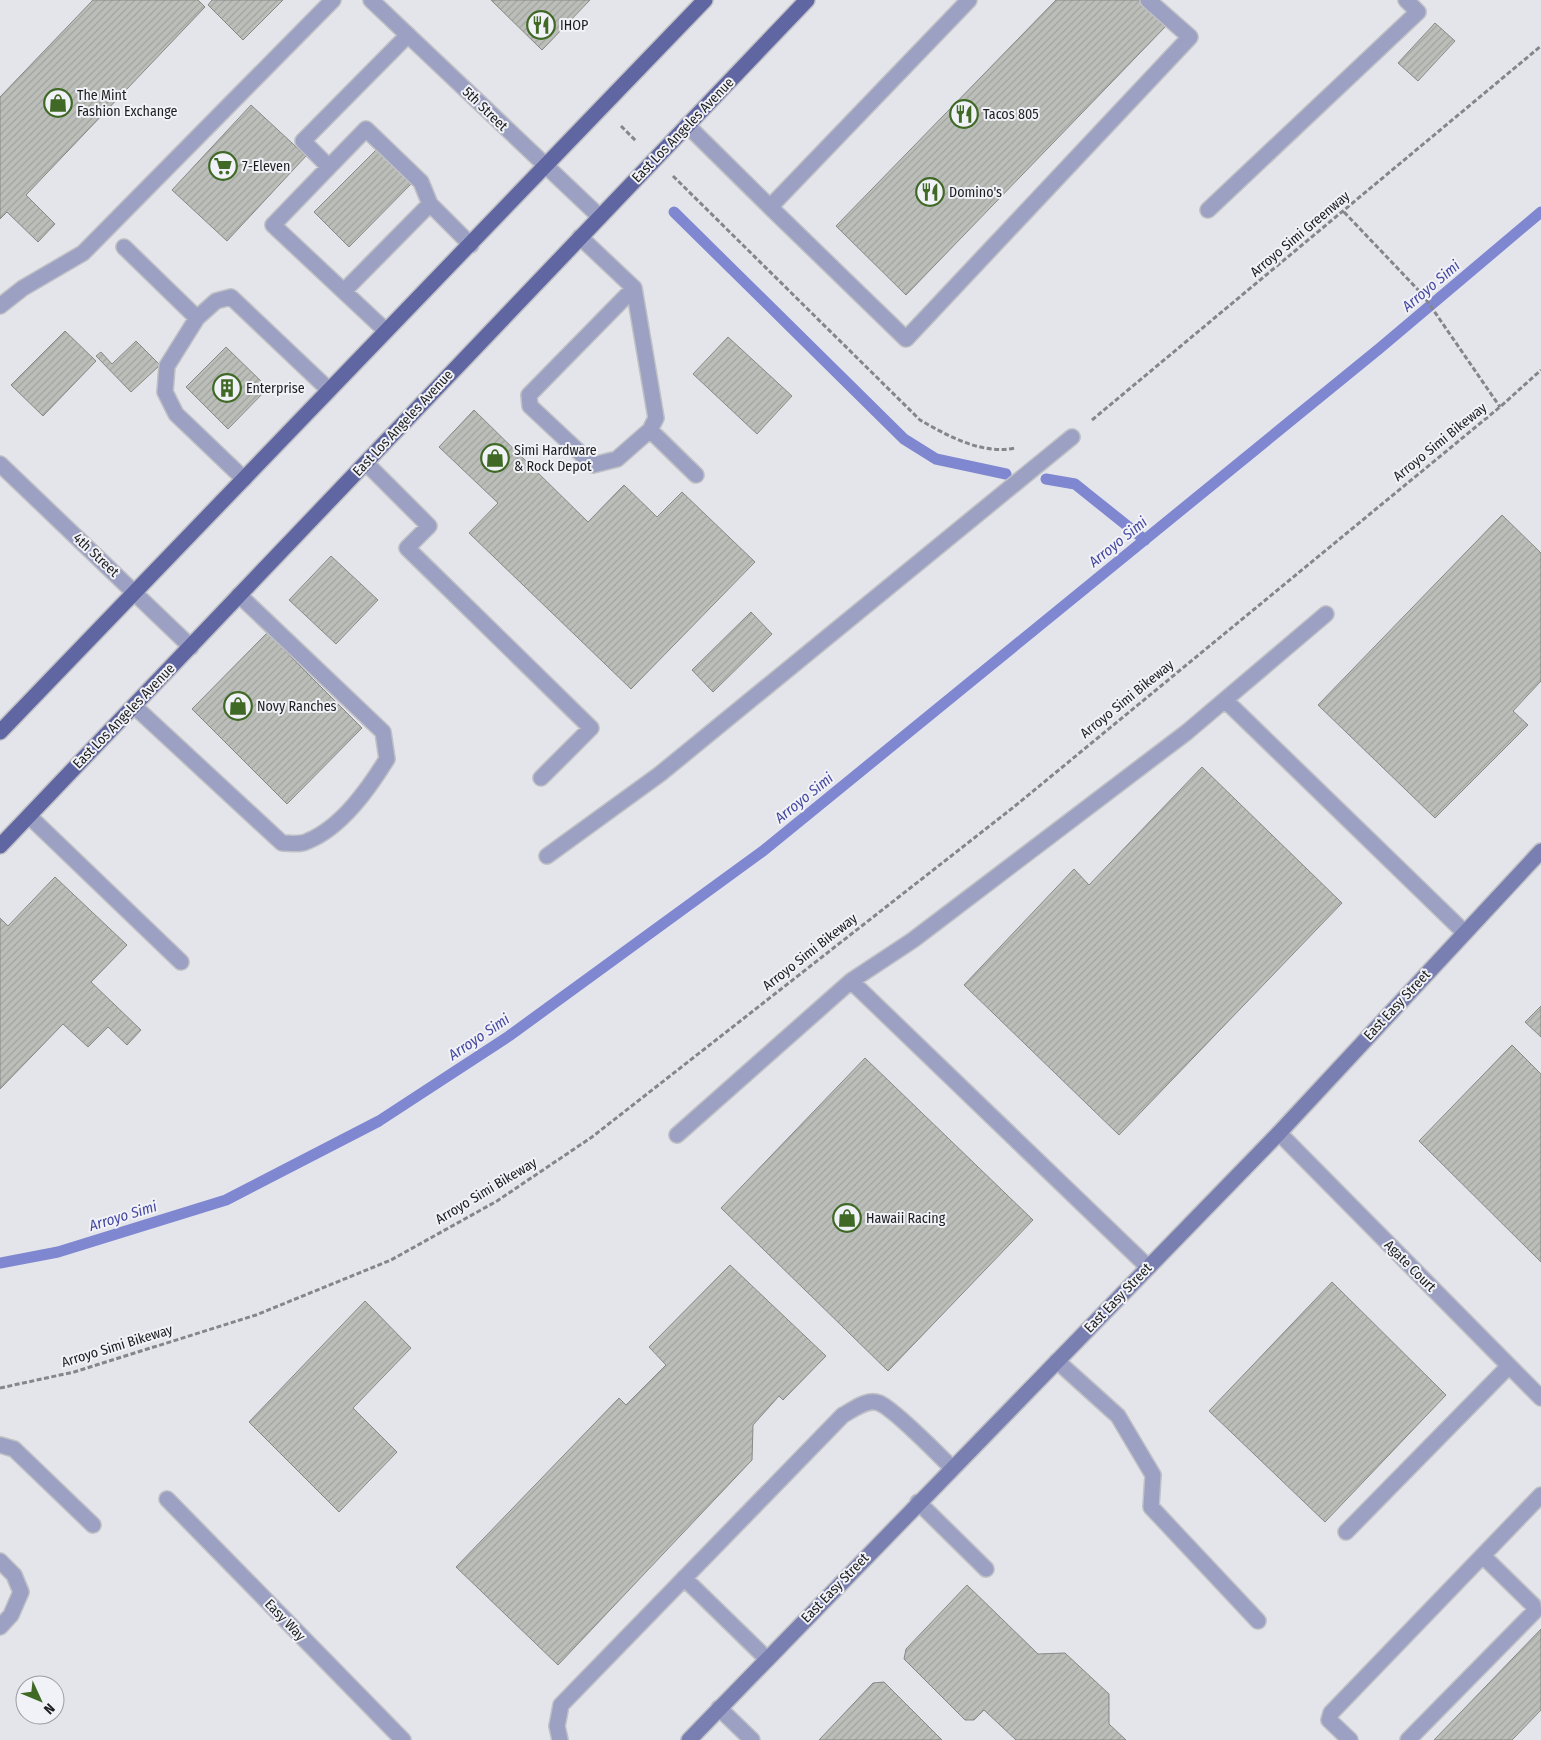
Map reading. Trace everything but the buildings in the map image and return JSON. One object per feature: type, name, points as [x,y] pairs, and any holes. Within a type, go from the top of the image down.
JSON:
[{"type":"main road","points":[[0,732],[705,0]]},
{"type":"main road","name":"East Los Angeles Avenue","points":[[0,846],[807,0]]},
{"type":"street","points":[[0,306],[22,288],[83,252],[333,0]]},
{"type":"street","name":"5th Street","points":[[371,0],[600,217]]},
{"type":"street","points":[[770,207],[969,0]]},
{"type":"street","points":[[687,125],[906,339],[1190,37],[1148,0]]},
{"type":"street","points":[[1208,210],[1418,12],[1406,0]]},
{"type":"street","points":[[329,167],[303,141],[408,34]]},
{"type":"street","points":[[386,331],[273,225],[366,129],[421,182],[430,204],[471,244]]},
{"type":"street","points":[[344,291],[430,204]]},
{"type":"street","points":[[580,237],[634,288],[656,418],[650,430],[617,459],[593,465],[530,406],[529,395],[634,288]]},
{"type":"street","points":[[124,247],[197,318]]},
{"type":"street","points":[[244,479],[176,414],[165,392],[167,366],[197,318],[216,301],[231,297],[330,390]]},
{"type":"street","points":[[650,430],[696,475]]},
{"type":"street","points":[[547,856],[660,774],[1072,437]]},
{"type":"street","points":[[366,462],[430,526],[407,548],[591,728],[541,778]]},
{"type":"street","name":"4th Street","points":[[0,464],[191,647]]},
{"type":"street","points":[[134,706],[282,843],[307,842],[326,832],[366,792],[388,759],[383,732],[239,595]]},
{"type":"street","points":[[677,1135],[851,981],[921,934],[1187,732],[1326,614]]},
{"type":"street","points":[[1225,700],[1464,932]]},
{"type":"street","points":[[28,816],[181,962]]},
{"type":"street","name":"East Easy Street","points":[[689,1740],[918,1502],[1279,1133],[1464,932],[1539,858]]},
{"type":"street","points":[[851,981],[1148,1267]]},
{"type":"street","name":"Agate Court","points":[[1279,1133],[1541,1398]]},
{"type":"street","points":[[1057,1361],[1118,1416],[1153,1475],[1150,1508],[1258,1621]]},
{"type":"street","points":[[1346,1532],[1509,1366]]},
{"type":"street","points":[[560,1740],[557,1726],[561,1705],[843,1415],[864,1404],[878,1402],[890,1410],[952,1468]]},
{"type":"street","points":[[0,1445],[14,1449],[93,1525]]},
{"type":"street","points":[[1350,1740],[1329,1720],[1331,1713],[1541,1496]]},
{"type":"street","name":"Easy Way","points":[[167,1500],[403,1740]]},
{"type":"street","points":[[918,1502],[986,1569]]},
{"type":"street","points":[[1408,1740],[1534,1612],[1533,1605],[1483,1556]]},
{"type":"street","points":[[0,1561],[14,1575],[21,1592],[11,1615],[0,1627]]},
{"type":"street","points":[[684,1578],[767,1659]]},
{"type":"street","points":[[719,1708],[752,1740]]},
{"type":"path","name":"Arroyo Simi Greenway","points":[[1072,437],[1541,46]]},
{"type":"path","points":[[681,184],[920,420],[955,440],[1004,450],[1024,446]]},
{"type":"path","points":[[1344,212],[1423,295],[1500,407]]},
{"type":"path","name":"Arroyo Simi Bikeway","points":[[0,1388],[74,1372],[256,1315],[391,1260],[497,1200],[592,1137],[1015,806],[1500,407],[1541,370]]},
{"type":"waterway","points":[[674,212],[904,439],[936,459],[1006,474]]},
{"type":"waterway","name":"Arroyo Simi","points":[[0,1263],[58,1252],[226,1200],[379,1121],[509,1036],[763,851],[1380,348],[1541,212]]},
{"type":"waterway","points":[[1046,479],[1075,484],[1145,540]]},
{"type":"place","name":"IHOP","points":[[541,25]]},
{"type":"place","name":"The Mint Fashion Exchange","points":[[58,103]]},
{"type":"place","name":"Tacos 805","points":[[964,114]]},
{"type":"place","name":"7-Eleven","points":[[223,166]]},
{"type":"place","name":"Domino's","points":[[930,192]]},
{"type":"place","name":"Enterprise","points":[[227,388]]},
{"type":"place","name":"Simi Hardware & Rock Depot","points":[[495,458]]},
{"type":"place","name":"Novy Ranches","points":[[238,706]]},
{"type":"place","name":"Hawaii Racing","points":[[847,1218]]}]
